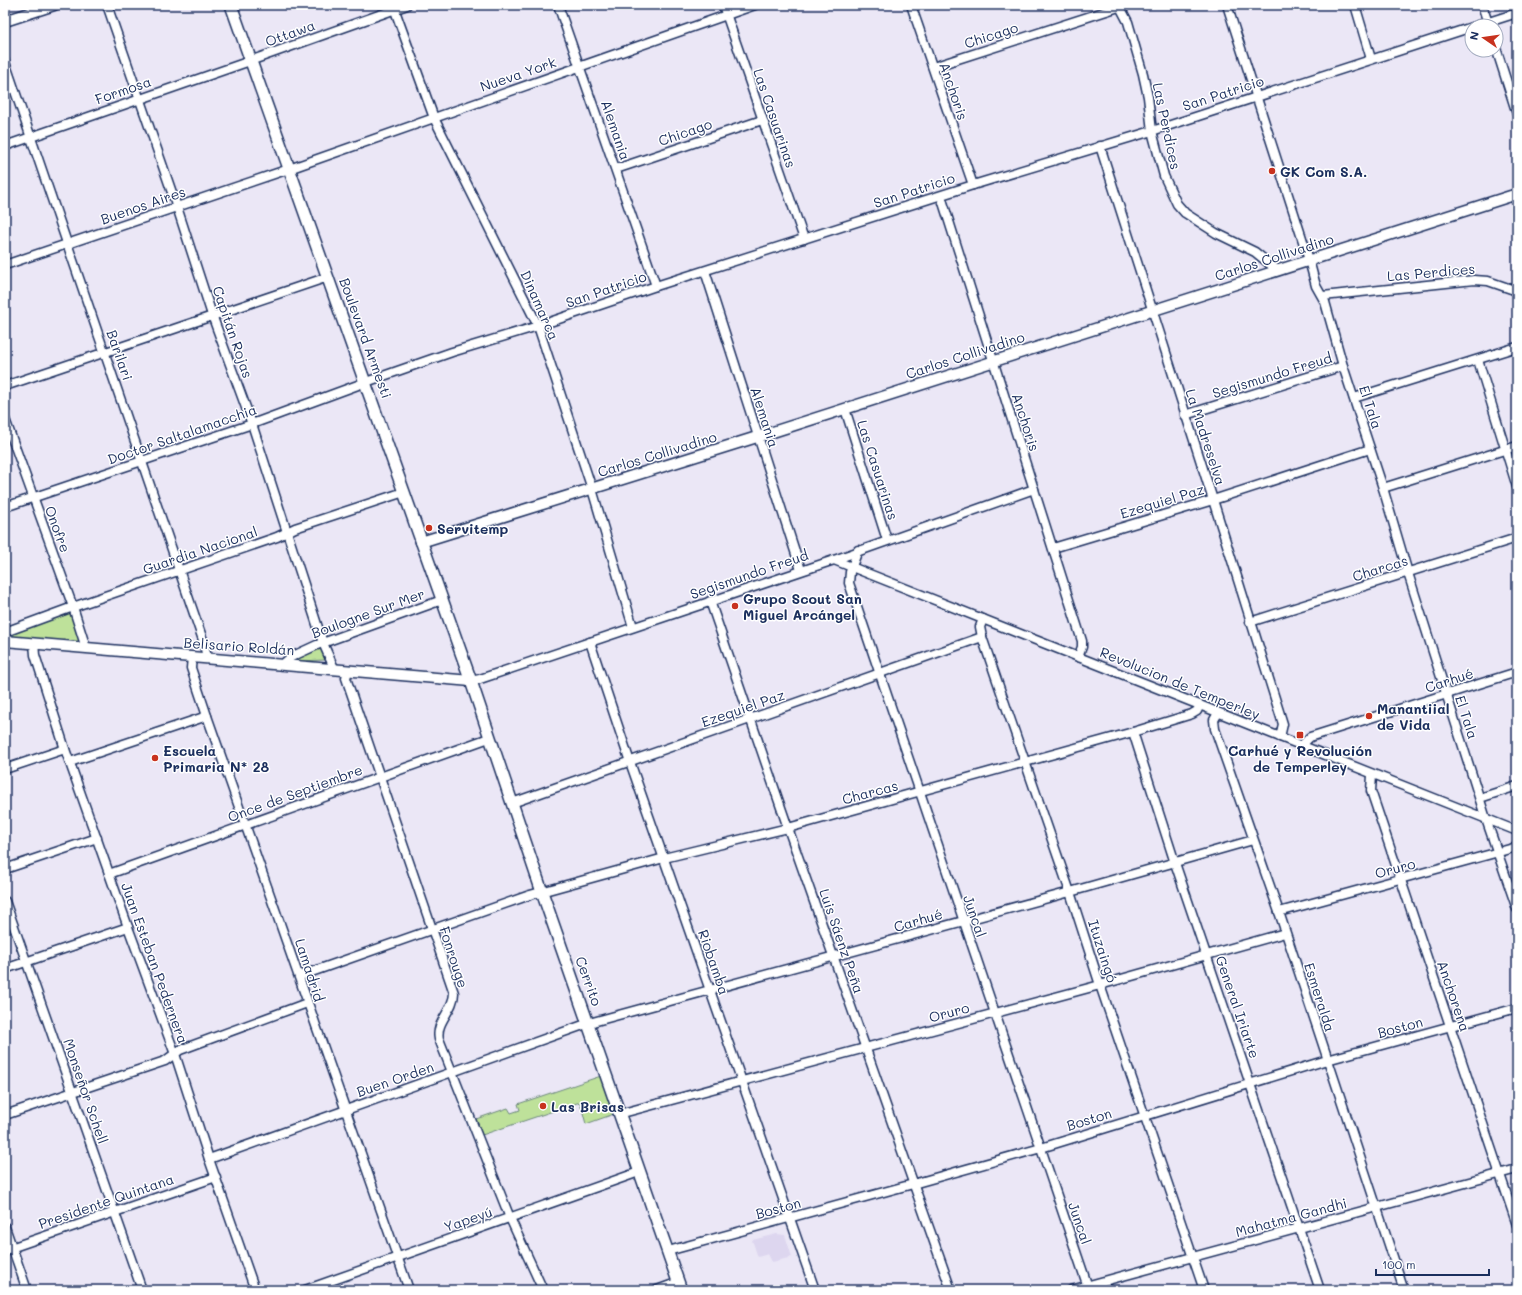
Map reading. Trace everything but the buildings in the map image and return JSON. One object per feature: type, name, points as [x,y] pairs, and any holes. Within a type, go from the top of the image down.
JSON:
[{"type":"main road","name":"Boulevard Armesti","points":[[231,5],[471,681]]},
{"type":"main road","name":"Cerrito","points":[[471,681],[542,892],[680,1286]]},
{"type":"street","points":[[5,21],[54,5]]},
{"type":"street","name":"Capitán Rojas","points":[[107,5],[177,207],[212,315],[252,424],[323,643],[334,668]]},
{"type":"street","name":"Ottawa","points":[[250,61],[394,7],[407,5]]},
{"type":"street","name":"Alemania","points":[[558,5],[656,286]]},
{"type":"street","name":"Las Casuarinas","points":[[723,5],[804,239]]},
{"type":"street","name":"Nueva York","points":[[289,169],[755,5]]},
{"type":"street","name":"Anchoris","points":[[911,5],[973,185]]},
{"type":"street","name":"El Tala","points":[[1227,5],[1316,286],[1323,296],[1343,366],[1383,488],[1408,573],[1486,819],[1517,909]]},
{"type":"street","points":[[1354,5],[1372,59]]},
{"type":"street","points":[[1482,5],[1486,18]]},
{"type":"street","name":"Chicago","points":[[933,67],[1121,6]]},
{"type":"street","name":"Las Perdices","points":[[1121,6],[1128,22],[1143,74],[1152,131],[1164,176],[1181,209],[1216,233],[1255,252],[1277,270]]},
{"type":"street","name":"Dinamarca","points":[[394,7],[434,118],[538,326],[592,489],[633,627]]},
{"type":"street","points":[[1504,18],[1517,13]]},
{"type":"street","name":"San Patricio","points":[[366,382],[452,352],[538,326],[656,286],[973,185],[1152,131],[1464,30]]},
{"type":"street","points":[[1499,58],[1517,114]]},
{"type":"street","name":"Formosa","points":[[5,146],[139,98],[250,61]]},
{"type":"street","name":"Barilari","points":[[5,62],[203,640],[206,658]]},
{"type":"street","name":"Chicago","points":[[616,169],[762,120]]},
{"type":"street","name":"La Madreselva","points":[[1100,146],[1283,724],[1280,737]]},
{"type":"street","name":"Buenos Aires","points":[[5,265],[289,169]]},
{"type":"street","name":"Carlos Collivadino","points":[[421,542],[757,437],[1517,194]]},
{"type":"street","name":"Anchoris","points":[[941,196],[992,361],[1082,641],[1082,647],[1078,656]]},
{"type":"street","name":"Alemania","points":[[705,271],[800,570]]},
{"type":"street","points":[[5,386],[328,277]]},
{"type":"street","name":"Las Perdices","points":[[1323,296],[1474,280],[1488,281],[1517,291]]},
{"type":"street","points":[[1354,398],[1517,347]]},
{"type":"street","points":[[1478,360],[1517,487]]},
{"type":"street","name":"Segismundo Freud","points":[[1185,415],[1343,366]]},
{"type":"street","name":"Doctor Saltalamacchia","points":[[5,507],[252,424],[366,382]]},
{"type":"street","name":"Las Casuarinas","points":[[845,409],[887,540]]},
{"type":"street","name":"Onofre","points":[[5,419],[73,607],[86,648]]},
{"type":"street","points":[[1383,488],[1517,446]]},
{"type":"street","name":"Ezequiel Paz","points":[[1053,548],[1213,500],[1370,449]]},
{"type":"street","name":"Segismundo Freud","points":[[471,681],[800,570],[834,560],[858,550],[1034,489]]},
{"type":"street","name":"Guardia Nacional","points":[[5,632],[277,537],[295,528],[404,492]]},
{"type":"street","name":"Charcas","points":[[1250,622],[1517,538]]},
{"type":"street","name":"Juncal","points":[[858,550],[848,577],[849,583],[1088,1288]]},
{"type":"street","name":"Revolucion de Temperley","points":[[834,560],[1078,656],[1372,775],[1517,831]]},
{"type":"street","name":"Boulogne Sur Mer","points":[[284,664],[291,657],[323,643],[442,600]]},
{"type":"street","name":"Luis Sáenz Peña","points":[[710,601],[788,828],[951,1290]]},
{"type":"street","name":"Ituzaingó","points":[[983,619],[980,627],[982,637],[1070,892],[1100,985],[1204,1290]]},
{"type":"street","name":"Ezequiel Paz","points":[[512,803],[881,674],[982,637]]},
{"type":"street","name":"Belisario Roldán","points":[[5,641],[334,668],[471,681]]},
{"type":"street","name":"Riobamba","points":[[590,642],[630,762],[815,1290]]},
{"type":"street","name":"Juan Esteban Pedernera","points":[[34,643],[35,655],[65,749],[175,1054],[209,1159],[256,1290]]},
{"type":"street","name":"Lamadrid","points":[[192,657],[191,668],[300,976],[307,1003],[346,1109],[409,1290]]},
{"type":"street","name":"Fonrouge","points":[[348,670],[346,678],[454,993],[454,999],[438,1028],[438,1039],[510,1218],[543,1290]]},
{"type":"street","name":"Carhué","points":[[1301,746],[1310,737],[1517,672]]},
{"type":"street","name":"Charcas","points":[[300,976],[542,892],[664,858],[788,828],[1133,732],[1192,714],[1197,711],[1200,705]]},
{"type":"street","name":"Esmeralda","points":[[1218,713],[1214,720],[1215,729],[1279,912],[1404,1290]]},
{"type":"street","points":[[70,762],[208,716]]},
{"type":"street","name":"General Iriarte","points":[[1133,732],[1175,863],[1320,1290]]},
{"type":"street","name":"Once de Septiembre","points":[[109,874],[489,738]]},
{"type":"street","points":[[5,769],[65,749]]},
{"type":"street","name":"Anchorena","points":[[1372,775],[1372,791],[1517,1225]]},
{"type":"street","points":[[1480,798],[1517,786]]},
{"type":"street","points":[[5,869],[97,838]]},
{"type":"street","name":"Carhué","points":[[588,1024],[1175,863],[1253,840]]},
{"type":"street","name":"Oruro","points":[[1279,912],[1401,880],[1517,847]]},
{"type":"street","name":"Monseñor Schell","points":[[5,901],[142,1290]]},
{"type":"street","points":[[5,969],[128,927]]},
{"type":"street","name":"Oruro","points":[[620,1114],[1207,956],[1285,933]]},
{"type":"street","points":[[5,1115],[165,1061],[180,1050],[307,1003]]},
{"type":"street","name":"Boston","points":[[668,1251],[1040,1148],[1327,1060],[1517,1008]]},
{"type":"street","name":"Buen Orden","points":[[209,1159],[588,1024]]},
{"type":"street","name":"Mahatma Gandhi","points":[[1071,1290],[1088,1288],[1193,1257],[1517,1169]]},
{"type":"street","name":"Yapeyú","points":[[305,1290],[639,1172]]},
{"type":"street","name":"Presidente Quintana","points":[[8,1249],[216,1177]]},
{"type":"street","points":[[5,1228],[8,1249],[27,1290]]},
{"type":"street","points":[[657,1290],[680,1286]]},
{"type":"shaded area","points":[[777,1234],[785,1235],[792,1257],[772,1262],[768,1254],[758,1257],[752,1240]]},
{"type":"green space","points":[[73,607],[86,648],[5,641],[5,632]]},
{"type":"green space","points":[[321,648],[325,660],[297,661],[296,659]]},
{"type":"green space","name":"Las Brisas","points":[[601,1076],[614,1114],[586,1124],[580,1102],[482,1135],[476,1119],[508,1108],[511,1113],[520,1110],[518,1104]]},
{"type":"place","name":"GK Com S.A.","points":[[1272,171]]},
{"type":"place","name":"Servitemp","points":[[429,528]]},
{"type":"place","name":"Grupo Scout San Miguel Arcángel","points":[[735,606]]},
{"type":"place","name":"Manantiial de Vida","points":[[1369,716]]},
{"type":"place","name":"Carhué y Revolución de Temperley","points":[[1300,735]]},
{"type":"place","name":"Escuela Primaria N* 28","points":[[155,758]]},
{"type":"place","name":"Las Brisas","points":[[543,1106]]}]
